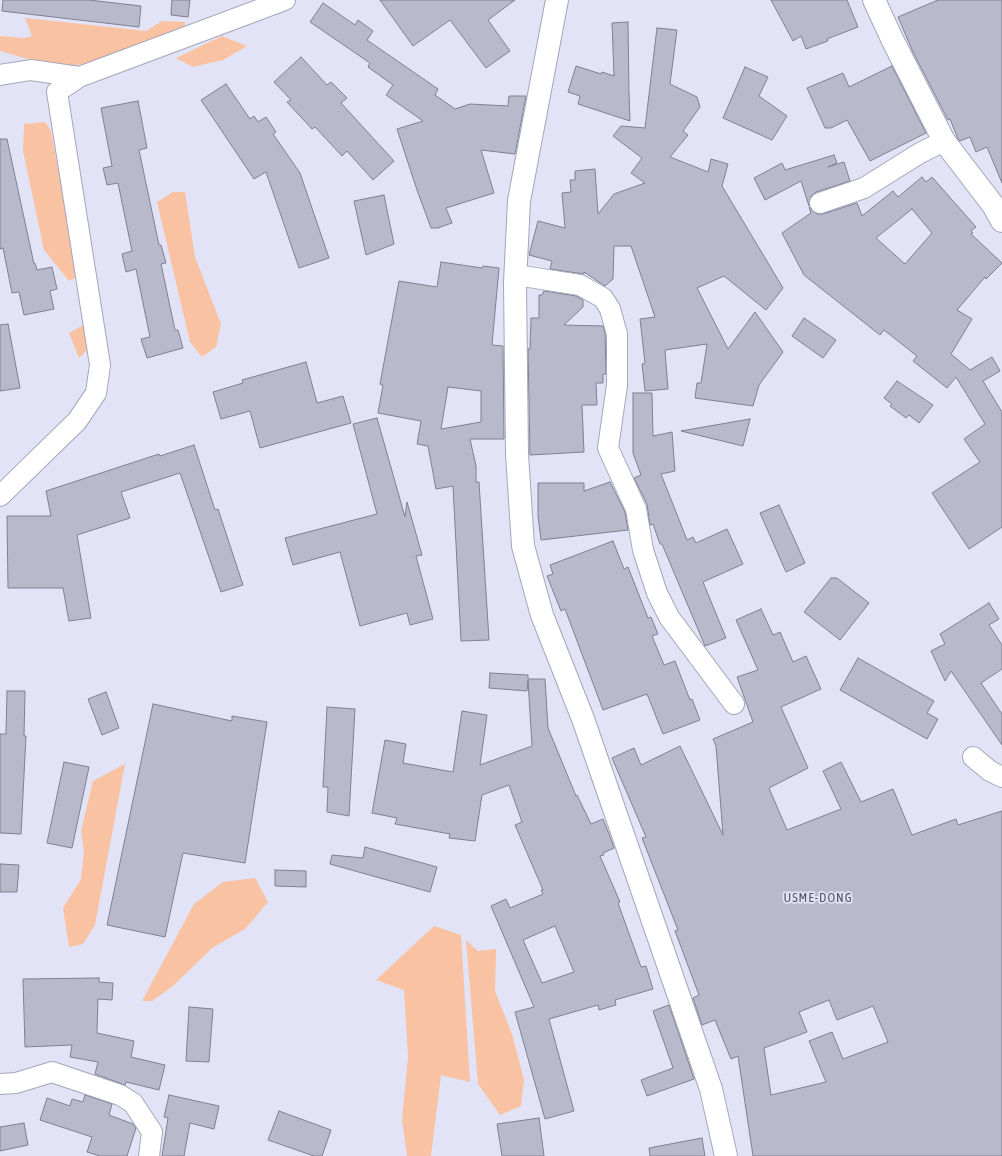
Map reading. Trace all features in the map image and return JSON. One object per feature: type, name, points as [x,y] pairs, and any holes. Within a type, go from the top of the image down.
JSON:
[{"type":"street","points":[[0,496],[77,421],[96,393],[100,365],[57,92],[79,77],[285,0]]},
{"type":"street","points":[[557,0],[519,201],[516,275],[517,454],[523,546],[542,615],[583,719],[711,1089],[726,1156]]},
{"type":"street","points":[[874,0],[892,39],[944,141],[993,205],[1002,222]]},
{"type":"street","points":[[0,75],[31,70],[79,77]]},
{"type":"street","points":[[820,203],[864,188],[920,153],[944,141]]},
{"type":"street","points":[[516,275],[580,284],[603,298],[610,309],[617,334],[617,386],[608,448],[636,509],[643,550],[657,594],[669,617],[734,704]]},
{"type":"street","points":[[973,757],[990,771],[1002,777]]},
{"type":"street","points":[[0,1084],[16,1083],[52,1072],[120,1095],[133,1103],[152,1132],[149,1156]]},
{"type":"shaded area","points":[[25,18],[146,31],[162,21],[185,22],[184,31],[111,58],[72,66],[52,66],[0,51],[0,36],[24,38],[32,36]]},
{"type":"shaded area","points":[[222,36],[247,46],[223,60],[193,67],[176,58]]},
{"type":"shaded area","points":[[45,122],[51,131],[78,276],[69,281],[44,250],[23,151],[24,124]]},
{"type":"shaded area","points":[[173,192],[185,192],[195,257],[221,324],[216,347],[202,357],[190,342],[157,202]]},
{"type":"shaded area","points":[[84,325],[91,346],[79,358],[69,333]]},
{"type":"shaded area","points":[[125,764],[95,925],[83,944],[69,947],[63,908],[81,879],[84,852],[81,831],[93,781]]},
{"type":"shaded area","points":[[255,878],[268,902],[245,929],[212,948],[173,986],[152,1001],[142,1001],[194,904],[223,882]]},
{"type":"shaded area","points":[[434,926],[461,935],[470,1082],[441,1075],[431,1156],[407,1156],[402,1120],[408,1057],[404,990],[376,980]]},
{"type":"shaded area","points":[[466,940],[478,951],[496,949],[495,991],[512,1034],[524,1080],[521,1106],[500,1115],[478,1084]]},
{"type":"building","points":[[3,0],[89,0],[141,6],[139,27],[2,11]]},
{"type":"building","points":[[172,0],[190,0],[188,17],[171,15]]},
{"type":"building","points":[[380,0],[515,0],[488,20],[510,51],[486,68],[450,20],[413,46]]},
{"type":"building","points":[[771,0],[847,0],[858,27],[827,39],[828,41],[806,49],[801,36],[793,41]]},
{"type":"building","points":[[938,0],[1002,0],[1002,183],[987,147],[976,152],[970,137],[960,141],[958,139],[950,119],[948,120],[913,52],[898,17]]},
{"type":"building","points":[[323,3],[355,25],[358,20],[373,31],[367,40],[438,89],[435,95],[455,109],[470,104],[508,106],[509,96],[526,96],[515,154],[481,150],[494,193],[446,208],[452,223],[438,228],[431,228],[397,129],[423,121],[386,95],[393,85],[368,67],[370,63],[310,22]]},
{"type":"building","points":[[628,22],[630,121],[578,104],[580,96],[568,92],[576,66],[601,74],[602,72],[614,76],[612,23]]},
{"type":"building","points":[[657,28],[677,30],[670,84],[697,97],[700,107],[683,131],[688,135],[670,157],[708,172],[711,159],[728,164],[722,186],[783,288],[766,310],[724,276],[697,288],[728,349],[755,312],[783,352],[759,385],[753,406],[695,398],[697,383],[701,383],[707,344],[665,350],[668,389],[645,391],[642,364],[645,363],[640,319],[655,317],[631,246],[614,246],[613,279],[605,286],[584,272],[584,274],[550,269],[552,261],[529,255],[538,221],[565,228],[562,193],[571,192],[570,180],[575,180],[575,171],[595,169],[598,214],[614,194],[645,183],[631,173],[642,158],[613,136],[621,126],[645,128]]},
{"type":"building","points":[[301,57],[327,85],[331,82],[347,98],[341,103],[394,161],[373,180],[347,151],[342,156],[315,127],[312,129],[287,102],[291,100],[274,82]]},
{"type":"building","points":[[892,66],[926,133],[870,161],[847,120],[831,128],[825,128],[807,88],[843,73],[849,87]]},
{"type":"building","points":[[745,67],[768,77],[759,96],[787,116],[772,140],[723,118]]},
{"type":"building","points":[[226,84],[250,119],[254,116],[258,122],[266,117],[276,132],[273,134],[300,173],[329,258],[299,268],[266,172],[254,179],[201,100]]},
{"type":"building","points":[[138,101],[147,148],[139,150],[159,245],[161,245],[166,263],[161,264],[175,330],[178,330],[183,348],[147,358],[141,339],[150,337],[136,269],[126,272],[122,254],[132,251],[118,183],[107,185],[103,168],[112,166],[101,108]]},
{"type":"building","points":[[0,139],[7,139],[34,264],[35,263],[37,270],[52,267],[57,289],[50,291],[54,309],[24,315],[19,292],[12,293],[3,248],[0,249]]},
{"type":"building","points":[[834,155],[837,163],[828,167],[844,162],[850,181],[816,192],[811,196],[809,206],[801,181],[765,200],[754,178],[782,163],[785,170]]},
{"type":"building","points":[[922,177],[926,182],[932,177],[976,227],[971,231],[973,233],[971,234],[1002,263],[986,279],[985,277],[957,310],[972,319],[951,354],[970,370],[992,357],[1000,371],[983,381],[1002,412],[1002,527],[969,549],[932,493],[980,462],[964,439],[985,424],[956,377],[947,388],[913,361],[917,356],[884,330],[880,335],[804,275],[782,233],[811,213],[809,207],[817,214],[823,214],[857,203],[862,216],[893,191],[898,197]],"holes":[[[912,209],[932,233],[905,264],[876,238]]]},
{"type":"building","points":[[384,195],[394,244],[366,255],[354,201]]},
{"type":"building","points":[[441,262],[482,268],[483,266],[499,268],[492,345],[503,346],[504,439],[470,439],[476,466],[476,482],[479,482],[489,640],[461,641],[453,486],[436,489],[428,446],[417,444],[421,421],[378,413],[383,385],[380,384],[399,281],[437,287]],"holes":[[[448,387],[481,391],[481,422],[441,429]]]},
{"type":"building","points":[[544,291],[576,296],[583,300],[583,307],[564,325],[603,326],[605,332],[606,374],[603,374],[603,383],[596,383],[597,405],[582,405],[584,452],[530,455],[528,349],[530,349],[531,318],[539,318],[539,295],[542,295]]},
{"type":"building","points":[[804,318],[836,340],[823,358],[792,336]]},
{"type":"building","points":[[8,324],[20,388],[0,391],[0,325]]},
{"type":"building","points":[[306,362],[317,403],[343,396],[351,423],[260,448],[250,411],[221,419],[213,392],[243,383],[242,380]]},
{"type":"building","points":[[897,381],[933,405],[919,423],[909,415],[906,418],[890,406],[892,404],[884,398]]},
{"type":"building","points":[[633,393],[652,393],[653,436],[672,432],[675,471],[661,474],[687,540],[693,537],[696,543],[727,529],[743,564],[703,582],[726,638],[705,646],[662,544],[660,544],[653,524],[650,525],[647,504],[634,478],[641,475],[633,453]]},
{"type":"building","points":[[377,418],[405,517],[407,502],[422,555],[416,556],[433,619],[410,625],[407,613],[360,626],[340,552],[293,565],[285,538],[377,514],[353,424]]},
{"type":"building","points":[[750,419],[743,446],[681,431]]},
{"type":"building","points":[[194,445],[215,510],[218,509],[243,585],[221,592],[180,473],[121,492],[130,518],[77,535],[91,618],[69,621],[63,588],[8,588],[7,516],[51,516],[46,491],[159,454],[160,456]]},
{"type":"building","points":[[610,482],[625,512],[628,530],[541,540],[538,516],[538,483],[584,483],[584,491]]},
{"type":"building","points":[[779,505],[805,563],[786,572],[760,513]]},
{"type":"building","points":[[613,541],[624,569],[628,567],[648,618],[651,617],[658,634],[652,636],[664,665],[675,661],[690,700],[692,699],[700,720],[663,734],[647,694],[603,710],[565,609],[561,611],[547,576],[553,574],[550,565]]},
{"type":"building","points":[[831,578],[837,578],[869,603],[840,640],[804,612]]},
{"type":"building","points":[[989,603],[999,619],[989,625],[1002,645],[1002,669],[981,683],[1002,714],[1002,745],[951,671],[945,681],[931,651],[945,644],[940,634]]},
{"type":"building","points":[[761,609],[773,635],[780,632],[793,662],[806,656],[821,689],[781,707],[808,768],[769,788],[787,830],[841,809],[823,771],[841,762],[861,802],[893,789],[912,835],[956,819],[958,825],[1002,811],[1002,1156],[753,1156],[738,1056],[731,1059],[715,1020],[702,1025],[693,998],[699,995],[675,931],[678,930],[642,838],[646,837],[612,758],[634,748],[641,765],[680,746],[723,835],[716,746],[713,739],[753,722],[737,677],[758,670],[736,620]],"holes":[[[829,1000],[837,1020],[873,1006],[888,1042],[843,1059],[832,1032],[809,1041],[826,1082],[771,1095],[764,1048],[807,1032],[799,1012]]]},
{"type":"building","points":[[858,658],[934,701],[927,713],[938,719],[927,739],[840,690]]},
{"type":"building","points":[[490,673],[528,675],[528,679],[545,679],[548,728],[576,796],[577,795],[591,824],[603,819],[614,848],[600,856],[620,902],[618,903],[641,967],[646,966],[653,989],[615,1000],[616,1005],[599,1010],[598,1005],[549,1019],[574,1111],[545,1119],[515,1012],[534,1007],[491,906],[506,899],[510,908],[543,894],[541,890],[543,890],[515,825],[522,822],[509,785],[482,795],[475,841],[449,838],[450,834],[395,824],[397,818],[372,813],[385,740],[406,744],[403,763],[453,772],[462,711],[487,715],[480,765],[532,746],[528,680],[527,691],[489,688]],"holes":[[[555,926],[574,972],[542,983],[523,940]]]},
{"type":"building","points":[[7,691],[25,691],[24,736],[26,736],[21,834],[0,833],[0,734],[6,734]]},
{"type":"building","points":[[106,692],[119,728],[102,735],[88,699]]},
{"type":"building","points":[[153,704],[232,721],[232,716],[267,722],[245,863],[183,853],[165,937],[107,925]]},
{"type":"building","points":[[327,707],[355,709],[349,816],[327,812],[328,787],[323,787]]},
{"type":"building","points":[[64,762],[89,767],[72,848],[47,843]]},
{"type":"building","points":[[365,847],[437,867],[430,892],[330,864],[332,855],[363,858]]},
{"type":"building","points":[[0,864],[19,865],[17,892],[0,892]]},
{"type":"building","points":[[275,870],[306,871],[306,887],[275,886]]},
{"type":"building","points":[[99,978],[99,982],[113,983],[112,1000],[98,999],[97,1033],[134,1041],[131,1057],[165,1065],[159,1090],[126,1082],[125,1085],[95,1074],[98,1062],[70,1057],[72,1045],[25,1047],[23,979]]},
{"type":"building","points":[[669,1005],[694,1079],[647,1096],[641,1080],[673,1068],[653,1011]]},
{"type":"building","points":[[189,1007],[213,1009],[209,1062],[186,1061]]},
{"type":"building","points":[[85,1095],[112,1104],[109,1115],[133,1124],[136,1128],[127,1156],[100,1156],[87,1152],[92,1137],[40,1120],[47,1098],[70,1106],[72,1099],[83,1102]]},
{"type":"building","points":[[169,1095],[219,1106],[214,1129],[190,1123],[184,1156],[162,1156],[168,1118],[164,1117]]},
{"type":"building","points":[[279,1111],[331,1130],[322,1156],[314,1156],[268,1140]]},
{"type":"building","points":[[539,1118],[544,1156],[502,1156],[497,1124]]},
{"type":"building","points":[[24,1123],[28,1145],[0,1151],[0,1127]]},
{"type":"building","points":[[702,1138],[705,1156],[650,1156],[649,1148]]},
{"type":"district","name":"USME-DONG","points":[[818,898]]}]
